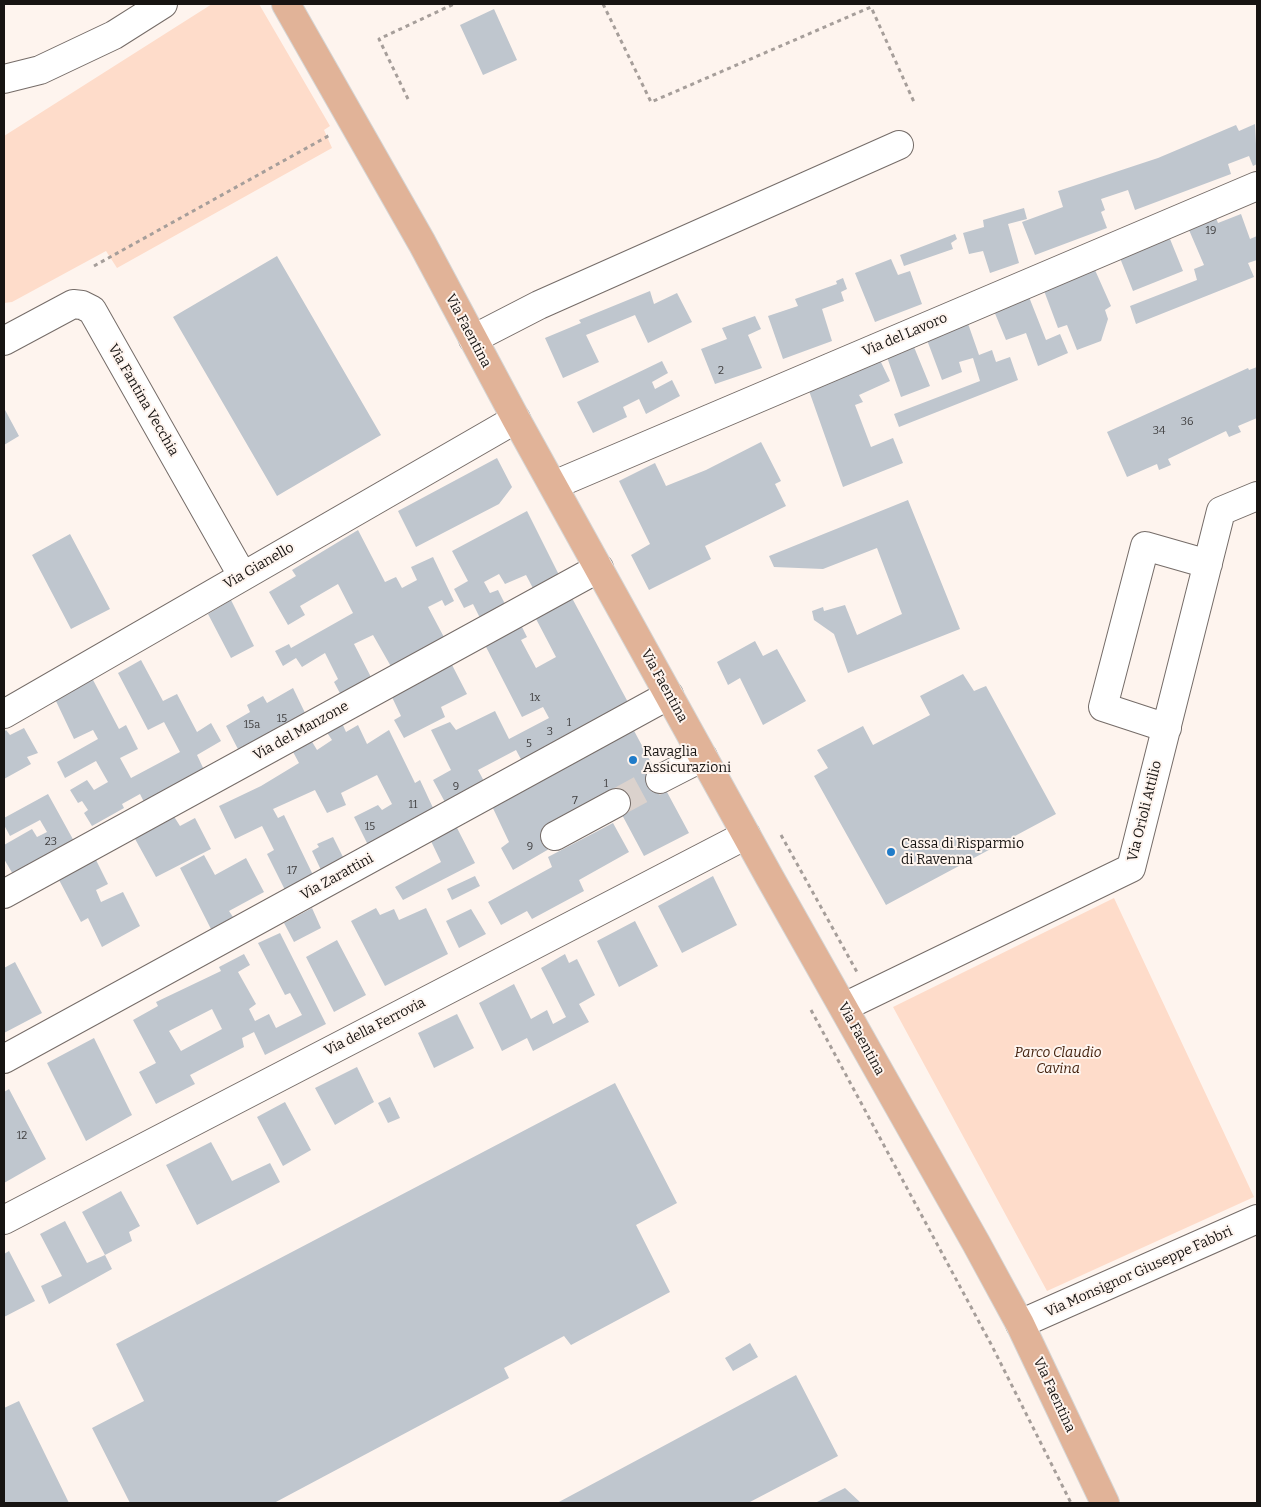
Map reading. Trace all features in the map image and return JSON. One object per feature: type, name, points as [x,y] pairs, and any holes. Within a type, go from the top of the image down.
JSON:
[{"type":"main road","name":"Via Faentina","points":[[286,4],[422,243],[516,419],[746,835],[1020,1324],[1105,1503]]},
{"type":"street","points":[[4,79],[40,70],[114,35],[163,4]]},
{"type":"street","points":[[473,339],[539,305],[898,144]]},
{"type":"street","name":"Via del Lavoro","points":[[554,485],[1257,186]]},
{"type":"street","name":"Via Fantina Vecchia","points":[[4,340],[73,304],[82,305],[92,310],[242,575]]},
{"type":"street","name":"Via Gianello","points":[[4,714],[242,575],[516,419]]},
{"type":"street","name":"Via Orioli Attilio","points":[[844,1007],[1131,868],[1221,512],[1257,496]]},
{"type":"street","points":[[1166,728],[1103,707],[1145,546],[1208,564]]},
{"type":"street","name":"Via del Manzone","points":[[4,894],[599,568]]},
{"type":"street","name":"Via Zarattini","points":[[4,1058],[669,695]]},
{"type":"street","points":[[660,779],[703,757]]},
{"type":"street","points":[[555,836],[616,803]]},
{"type":"street","name":"Via della Ferrovia","points":[[4,1220],[746,835]]},
{"type":"street","name":"Via Monsignor Giuseppe Fabbri","points":[[1020,1324],[1257,1219]]},
{"type":"path","points":[[408,98],[379,39],[454,4]]},
{"type":"path","points":[[603,4],[651,102],[871,7],[914,102]]},
{"type":"path","points":[[94,266],[335,133]]},
{"type":"path","points":[[879,1140],[992,1346],[1071,1503]]},
{"type":"green space","points":[[212,4],[259,4],[330,126],[324,130],[332,148],[117,268],[106,251],[12,302],[4,303],[4,136]]},
{"type":"green space","name":"Parco Claudio Cavina","points":[[1114,898],[1254,1197],[1047,1291],[893,1007]]},
{"type":"building","points":[[494,9],[517,60],[483,75],[460,25]]},
{"type":"building","points":[[1255,124],[1257,164],[1253,166],[1249,156],[1228,164],[1231,174],[1135,210],[1128,190],[1101,199],[1105,210],[1101,212],[1107,228],[1035,255],[1022,222],[1063,207],[1058,191],[1158,158],[1236,125],[1239,131]]},
{"type":"building","points":[[1024,208],[1027,219],[1008,224],[1019,263],[990,273],[983,251],[969,254],[963,233],[984,227],[983,220]]},
{"type":"building","points":[[1241,214],[1250,239],[1257,236],[1257,260],[1248,263],[1254,277],[1136,324],[1130,306],[1197,280],[1194,269],[1204,265],[1189,230],[1216,218],[1218,223]]},
{"type":"building","points":[[955,234],[957,239],[951,243],[953,249],[904,266],[900,255]]},
{"type":"building","points":[[1170,239],[1183,271],[1133,291],[1120,258]]},
{"type":"building","points":[[277,256],[381,435],[277,496],[173,317]]},
{"type":"building","points":[[891,259],[898,275],[910,271],[922,304],[875,322],[855,273]]},
{"type":"building","points":[[1095,270],[1111,306],[1105,310],[1108,319],[1101,341],[1077,350],[1067,325],[1058,328],[1043,288]]},
{"type":"building","points":[[843,278],[847,289],[841,292],[844,301],[822,309],[832,341],[783,359],[768,316],[798,306],[795,299],[837,284],[836,281]]},
{"type":"building","points":[[650,291],[654,304],[677,293],[692,322],[648,343],[635,315],[586,335],[599,362],[563,378],[545,338],[581,323],[579,320]]},
{"type":"building","points":[[1029,297],[1046,340],[1060,334],[1068,353],[1038,366],[1026,333],[1006,340],[994,311]]},
{"type":"building","points":[[965,315],[979,355],[992,350],[996,362],[1010,357],[1018,380],[899,427],[894,414],[980,381],[973,358],[959,362],[962,372],[942,380],[927,340],[954,330],[950,317]]},
{"type":"building","points":[[755,316],[761,329],[748,335],[762,368],[715,384],[701,349],[727,339],[722,328]]},
{"type":"building","points":[[914,347],[930,386],[901,397],[887,357]]},
{"type":"building","points":[[879,358],[890,381],[859,395],[863,402],[855,405],[871,447],[893,438],[903,463],[843,487],[808,388]]},
{"type":"building","points":[[662,361],[668,373],[652,382],[655,389],[672,380],[680,396],[646,414],[639,399],[623,407],[627,417],[593,433],[577,402]]},
{"type":"building","points":[[1257,367],[1257,418],[1238,426],[1241,432],[1229,437],[1226,431],[1168,459],[1171,465],[1159,470],[1157,464],[1127,477],[1107,432],[1248,368],[1249,370]]},
{"type":"building","points":[[4,408],[19,436],[4,445]]},
{"type":"building","points":[[761,442],[781,481],[775,484],[786,506],[705,546],[711,559],[649,590],[631,555],[650,544],[619,481],[655,463],[666,486],[706,470]]},
{"type":"building","points":[[497,458],[512,487],[499,504],[416,547],[398,511]]},
{"type":"building","points":[[908,500],[960,629],[848,673],[834,634],[814,620],[812,611],[823,607],[824,611],[845,605],[857,635],[902,614],[877,548],[823,569],[774,567],[769,556]]},
{"type":"building","points":[[527,511],[561,579],[535,592],[526,575],[505,584],[499,574],[484,582],[490,593],[498,590],[507,608],[482,622],[473,604],[464,608],[454,589],[468,581],[452,551]]},
{"type":"building","points":[[358,530],[385,582],[396,577],[402,588],[417,580],[411,567],[433,557],[454,601],[445,606],[442,600],[428,607],[446,641],[393,670],[373,635],[354,644],[373,681],[342,697],[334,682],[338,679],[325,653],[302,667],[296,658],[283,666],[275,651],[289,644],[291,648],[353,613],[338,584],[300,606],[305,615],[288,625],[269,592],[296,576],[292,570]]},
{"type":"building","points":[[70,534],[110,609],[71,629],[32,555]]},
{"type":"building","points":[[572,598],[630,706],[523,763],[516,750],[478,770],[485,783],[446,804],[433,780],[451,770],[431,730],[450,722],[456,730],[495,711],[509,739],[549,718],[543,707],[522,717],[485,645],[521,625],[527,637],[521,640],[536,668],[556,657],[535,617]]},
{"type":"building","points":[[231,600],[254,646],[231,658],[208,614]]},
{"type":"building","points":[[755,641],[763,656],[777,649],[806,701],[763,725],[740,678],[728,685],[717,662]]},
{"type":"building","points":[[141,660],[163,701],[177,694],[197,732],[211,723],[221,741],[197,755],[205,772],[145,804],[140,794],[122,804],[124,808],[92,826],[84,813],[88,810],[82,801],[78,803],[70,790],[87,780],[94,790],[108,782],[96,761],[65,778],[57,762],[98,739],[93,730],[74,739],[55,699],[92,678],[119,729],[126,725],[138,749],[120,758],[131,778],[180,752],[164,722],[148,730],[118,673]]},
{"type":"building","points":[[451,663],[467,694],[441,707],[445,717],[404,738],[394,720],[401,716],[391,695]]},
{"type":"building","points":[[963,674],[974,691],[986,686],[1056,814],[886,905],[814,776],[828,768],[817,750],[863,726],[873,745],[930,715],[920,696]]},
{"type":"building","points":[[293,688],[307,717],[240,753],[226,726],[250,712],[247,705],[263,696],[267,703]]},
{"type":"building","points":[[342,723],[346,732],[358,725],[367,744],[389,730],[415,783],[420,780],[434,810],[368,845],[354,817],[378,805],[382,810],[392,804],[377,775],[341,793],[346,805],[327,813],[315,790],[273,809],[278,818],[284,815],[313,875],[285,890],[267,854],[274,850],[262,826],[235,839],[219,806],[261,786],[299,763],[292,750],[311,740],[317,750],[332,740],[326,731]]},
{"type":"building","points":[[632,727],[689,833],[644,856],[612,796],[542,833],[549,849],[513,870],[501,848],[509,842],[491,804]]},
{"type":"building","points":[[24,728],[38,753],[27,757],[31,764],[4,779],[4,732],[6,730],[10,735]]},
{"type":"building","points":[[48,794],[75,843],[14,876],[4,859],[4,845],[32,829],[37,837],[47,832],[40,820],[10,836],[4,825],[4,818]]},
{"type":"building","points":[[173,815],[180,826],[195,818],[211,849],[156,877],[134,837]]},
{"type":"building","points":[[613,823],[629,852],[579,880],[584,891],[532,919],[527,911],[501,925],[488,902],[552,867],[548,857]]},
{"type":"building","points":[[456,826],[475,863],[403,900],[395,887],[441,862],[430,839]]},
{"type":"building","points":[[333,837],[344,859],[321,870],[312,851],[319,847],[317,844]]},
{"type":"building","points":[[204,855],[215,875],[246,858],[264,892],[229,911],[233,917],[211,929],[180,868]]},
{"type":"building","points":[[95,858],[108,884],[96,890],[101,902],[123,892],[140,926],[102,947],[88,918],[81,922],[58,878]]},
{"type":"building","points":[[475,876],[480,886],[452,900],[447,889]]},
{"type":"building","points":[[713,876],[737,925],[682,953],[658,906]]},
{"type":"building","points":[[312,908],[321,928],[294,942],[284,923]]},
{"type":"building","points":[[376,908],[380,915],[394,909],[399,920],[426,908],[448,954],[385,986],[351,921]]},
{"type":"building","points":[[471,909],[486,934],[459,948],[446,921]]},
{"type":"building","points":[[635,921],[658,966],[619,987],[597,941]]},
{"type":"building","points":[[280,933],[326,1024],[265,1055],[254,1032],[242,1038],[244,1047],[190,1075],[195,1084],[156,1104],[139,1072],[156,1063],[133,1020],[158,1006],[156,1002],[221,971],[219,967],[244,954],[250,965],[238,972],[256,1004],[249,1009],[255,1021],[269,1014],[276,1028],[302,1015],[290,993],[285,995],[258,943]],"holes":[[[212,1009],[222,1029],[181,1051],[169,1031]]]},
{"type":"building","points":[[337,940],[366,995],[334,1012],[306,957]]},
{"type":"building","points":[[565,954],[569,963],[577,959],[595,995],[579,1004],[589,1022],[533,1051],[527,1038],[502,1051],[479,1003],[514,984],[531,1019],[547,1010],[553,1024],[566,1017],[541,968]]},
{"type":"building","points":[[15,962],[42,1013],[4,1033],[4,968]]},
{"type":"building","points":[[457,1014],[474,1048],[434,1068],[418,1033]]},
{"type":"building","points":[[94,1038],[132,1115],[86,1141],[47,1063]]},
{"type":"building","points":[[357,1067],[374,1102],[335,1125],[315,1088]]},
{"type":"building","points":[[615,1083],[677,1203],[636,1225],[670,1292],[571,1345],[564,1336],[504,1368],[509,1378],[274,1503],[130,1503],[92,1428],[144,1401],[116,1344]]},
{"type":"building","points":[[9,1089],[46,1159],[4,1183],[4,1092]]},
{"type":"building","points":[[390,1097],[400,1118],[388,1123],[378,1103]]},
{"type":"building","points":[[285,1102],[311,1150],[283,1166],[257,1117]]},
{"type":"building","points":[[211,1142],[232,1181],[270,1163],[280,1182],[197,1225],[166,1165]]},
{"type":"building","points":[[121,1191],[140,1226],[129,1232],[132,1241],[105,1255],[82,1212]]},
{"type":"building","points":[[65,1221],[87,1263],[105,1255],[112,1269],[49,1304],[41,1286],[62,1276],[40,1234]]},
{"type":"building","points":[[9,1251],[35,1301],[4,1317],[4,1254]]},
{"type":"building","points":[[750,1343],[758,1357],[733,1371],[725,1358]]},
{"type":"building","points":[[796,1375],[838,1456],[748,1503],[557,1503]]},
{"type":"building","points":[[19,1401],[69,1503],[4,1503],[4,1408]]},
{"type":"building","points":[[845,1488],[861,1503],[815,1503]]},
{"type":"tunnel","points":[[616,803],[660,779]]},
{"type":"place","name":"Ravaglia Assicurazioni","points":[[633,760]]},
{"type":"place","name":"Cassa di Risparmio di Ravenna","points":[[891,852]]}]
